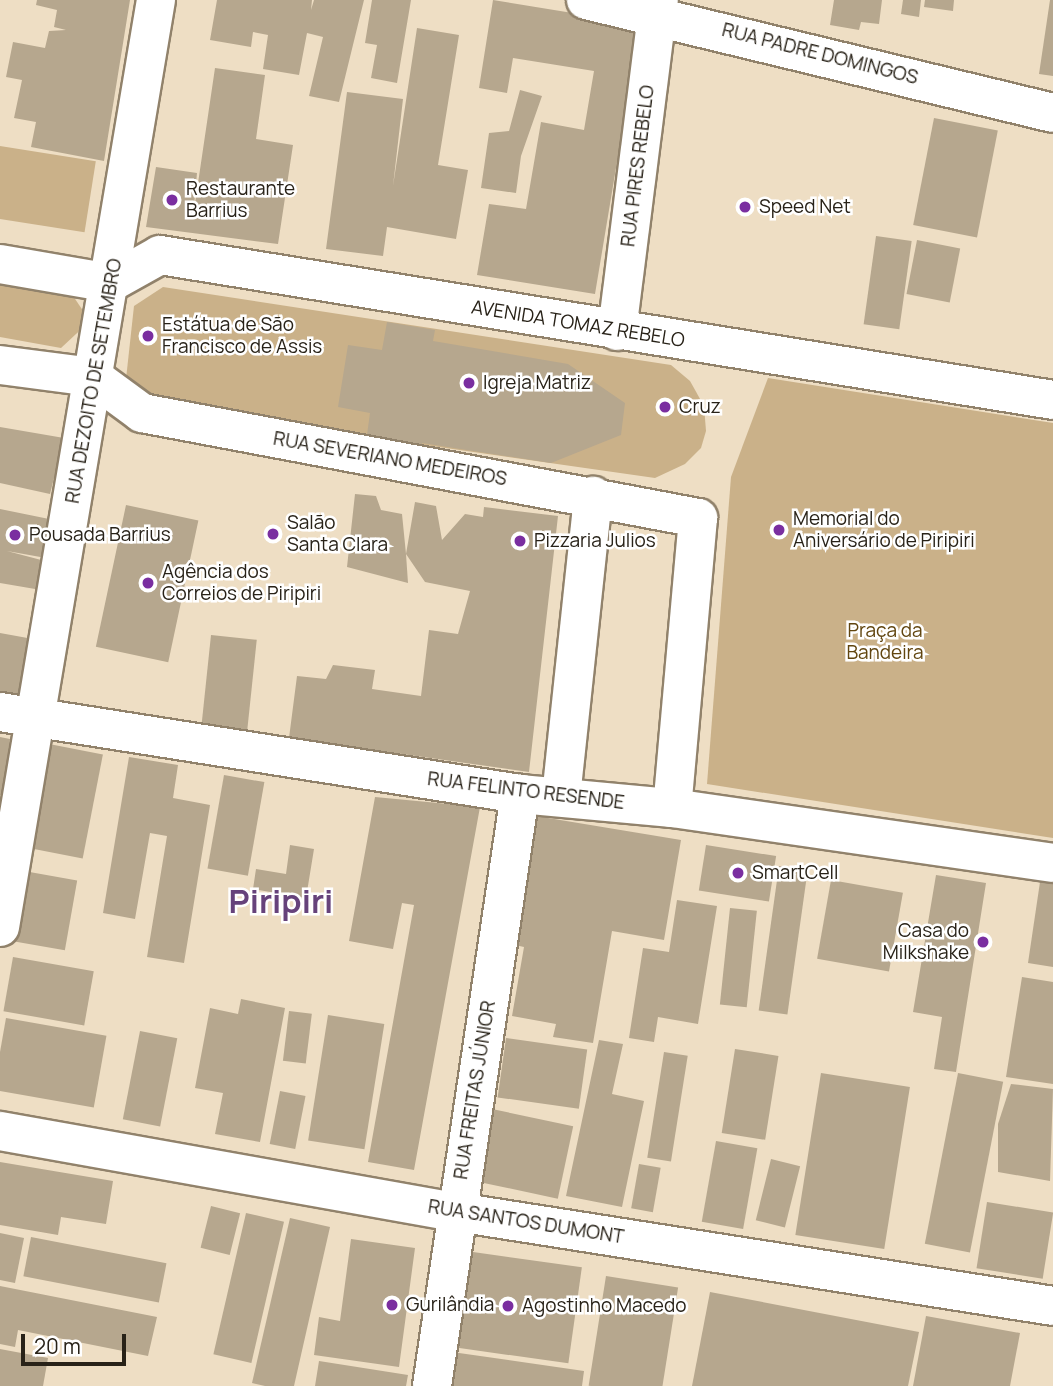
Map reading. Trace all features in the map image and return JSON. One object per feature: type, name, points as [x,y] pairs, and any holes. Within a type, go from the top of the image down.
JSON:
[{"type":"street","name":"RUA DEZOITO DE SETEMBRO","points":[[0,928],[18,715],[93,377],[156,0]]},
{"type":"street","name":"RUA PADRE DOMINGOS","points":[[586,0],[658,7],[1053,113]]},
{"type":"street","name":"RUA PIRES REBELO","points":[[617,331],[658,7]]},
{"type":"street","name":"AVENIDA TOMAZ REBELO","points":[[110,283],[160,256],[1053,400]]},
{"type":"street","points":[[0,264],[110,283]]},
{"type":"street","points":[[0,365],[93,377]]},
{"type":"street","name":"RUA SEVERIANO MEDEIROS","points":[[93,377],[142,413],[593,496],[698,518],[672,808]]},
{"type":"street","points":[[561,797],[593,496]]},
{"type":"street","name":"RUA FELINTO RESENDE","points":[[18,715],[520,794],[672,808],[1053,863]]},
{"type":"street","name":"RUA FREITAS JÚNIOR","points":[[432,1386],[520,794]]},
{"type":"street","name":"RUA SANTOS DUMONT","points":[[0,1131],[457,1212],[1053,1306]]},
{"type":"green space","points":[[0,146],[96,161],[85,232],[0,219]]},
{"type":"green space","points":[[0,281],[71,293],[90,321],[61,348],[0,337]]},
{"type":"green space","points":[[163,287],[671,365],[690,381],[704,406],[706,431],[701,448],[685,464],[655,478],[146,405],[126,379],[134,306]]},
{"type":"green space","name":"Praça da Bandeira","points":[[768,378],[1053,423],[1053,838],[707,784],[731,477]]},
{"type":"building","points":[[37,0],[130,0],[104,161],[31,147],[36,122],[14,118],[22,80],[6,77],[13,42],[45,48],[49,31],[66,30],[54,27],[57,10],[36,5]]},
{"type":"building","points":[[217,0],[312,0],[311,10],[314,0],[364,0],[339,102],[309,96],[323,37],[307,33],[299,75],[263,69],[268,35],[253,32],[251,47],[210,40]]},
{"type":"building","points":[[372,0],[411,0],[397,83],[371,78],[377,45],[365,43]]},
{"type":"building","points":[[493,0],[640,24],[595,294],[477,275],[489,204],[526,209],[541,122],[584,130],[594,71],[513,58],[507,93],[479,88]]},
{"type":"building","points":[[834,0],[882,0],[879,24],[861,22],[859,30],[830,25]]},
{"type":"building","points":[[903,0],[921,0],[919,17],[901,14]]},
{"type":"building","points":[[925,0],[954,0],[953,11],[924,7]]},
{"type":"building","points":[[1050,0],[1053,0],[1053,76],[1039,74]]},
{"type":"building","points":[[417,28],[459,35],[438,165],[468,170],[456,239],[387,227],[383,256],[326,249],[347,92],[403,99],[393,186]]},
{"type":"building","points":[[215,68],[265,75],[256,139],[293,145],[278,244],[146,227],[156,167],[197,173],[193,217]]},
{"type":"building","points":[[520,90],[542,96],[521,156],[516,193],[481,188],[489,133],[509,131]]},
{"type":"building","points":[[934,118],[998,130],[977,237],[913,225]]},
{"type":"building","points":[[876,236],[912,241],[899,329],[864,324]]},
{"type":"building","points":[[917,240],[960,248],[950,302],[907,294]]},
{"type":"building","name":"Igreja Matriz","points":[[387,322],[435,330],[433,341],[568,364],[625,403],[621,435],[551,463],[422,443],[421,451],[366,442],[370,413],[338,407],[348,345],[382,350]]},
{"type":"building","points":[[0,427],[64,438],[50,494],[0,483]]},
{"type":"building","points":[[355,494],[376,496],[381,510],[402,514],[408,583],[347,567]]},
{"type":"building","points":[[415,502],[436,506],[442,540],[465,514],[483,517],[484,507],[558,516],[529,772],[289,738],[297,676],[326,679],[333,665],[375,670],[372,689],[421,696],[429,630],[458,634],[470,591],[425,582],[406,554]]},
{"type":"building","name":"Agência dos Correios de Piripiri","points":[[126,505],[198,520],[168,662],[96,647]]},
{"type":"building","points":[[0,509],[54,520],[46,558],[7,551],[45,561],[41,590],[0,583]]},
{"type":"building","points":[[0,633],[33,639],[25,696],[0,691]]},
{"type":"building","points":[[211,635],[257,640],[247,733],[201,728]]},
{"type":"building","points":[[0,737],[10,739],[2,795],[0,795]]},
{"type":"building","points":[[44,743],[103,754],[83,859],[24,847]]},
{"type":"building","points":[[129,757],[178,765],[173,798],[210,805],[184,963],[147,957],[167,836],[150,833],[135,919],[103,913]]},
{"type":"building","points":[[224,775],[264,782],[248,876],[208,869]]},
{"type":"building","points":[[375,797],[480,807],[414,1170],[368,1162],[414,905],[402,903],[393,949],[349,941]]},
{"type":"building","points":[[536,816],[681,840],[664,940],[612,931],[593,1043],[553,1037],[556,1024],[512,1016],[524,947],[515,945]]},
{"type":"building","points":[[290,845],[314,849],[306,898],[253,889],[256,869],[286,874]]},
{"type":"building","points":[[706,845],[776,856],[769,902],[699,890]]},
{"type":"building","points":[[779,866],[808,870],[787,1015],[759,1011]]},
{"type":"building","points":[[24,871],[77,880],[65,950],[12,941]]},
{"type":"building","points":[[936,875],[986,883],[956,1072],[934,1069],[942,1017],[913,1012]]},
{"type":"building","points":[[831,880],[903,893],[889,971],[817,959]]},
{"type":"building","points":[[1040,882],[1053,883],[1053,967],[1028,963]]},
{"type":"building","points":[[677,900],[717,906],[698,1024],[658,1017],[654,1042],[629,1038],[643,948],[669,952]]},
{"type":"building","points":[[730,908],[757,911],[747,1007],[720,1004]]},
{"type":"building","points":[[13,957],[94,971],[84,1025],[3,1011]]},
{"type":"building","points":[[1022,977],[1053,982],[1053,1084],[1006,1077]]},
{"type":"building","points":[[241,999],[285,1008],[260,1142],[215,1134],[223,1093],[195,1088],[210,1008],[238,1014]]},
{"type":"building","points":[[289,1011],[312,1014],[306,1063],[283,1061]]},
{"type":"building","points":[[328,1015],[384,1024],[364,1149],[308,1140]]},
{"type":"building","points":[[6,1018],[106,1036],[94,1108],[0,1091],[0,1052]]},
{"type":"building","points":[[140,1031],[177,1038],[160,1127],[123,1119]]},
{"type":"building","points":[[506,1038],[587,1049],[579,1109],[498,1097]]},
{"type":"building","points":[[599,1040],[623,1044],[612,1094],[644,1101],[622,1207],[566,1196]]},
{"type":"building","points":[[735,1049],[778,1056],[765,1140],[722,1133]]},
{"type":"building","points":[[664,1052],[688,1056],[671,1161],[647,1158]]},
{"type":"building","points":[[821,1073],[910,1087],[884,1249],[795,1235]]},
{"type":"building","points":[[958,1073],[1003,1082],[970,1253],[925,1244]]},
{"type":"building","points":[[1011,1084],[1053,1089],[1050,1181],[998,1172],[998,1124]]},
{"type":"building","points":[[280,1091],[306,1096],[295,1149],[270,1144]]},
{"type":"building","points":[[492,1109],[573,1126],[558,1199],[477,1181]]},
{"type":"building","points":[[716,1141],[757,1148],[743,1229],[702,1222]]},
{"type":"building","points":[[771,1159],[800,1166],[785,1227],[756,1220]]},
{"type":"building","points":[[0,1162],[113,1181],[106,1224],[61,1217],[58,1235],[0,1225]]},
{"type":"building","points":[[639,1164],[661,1168],[653,1212],[631,1208]]},
{"type":"building","points":[[987,1202],[1053,1212],[1043,1279],[977,1268]]},
{"type":"building","points":[[211,1206],[240,1213],[230,1255],[201,1248]]},
{"type":"building","points":[[246,1213],[284,1222],[251,1363],[213,1354]]},
{"type":"building","points":[[290,1218],[330,1227],[294,1386],[265,1386],[252,1383]]},
{"type":"building","points":[[0,1233],[24,1238],[15,1283],[0,1280]]},
{"type":"building","points":[[31,1237],[166,1263],[159,1303],[23,1276]]},
{"type":"building","points":[[351,1239],[415,1248],[399,1367],[314,1355],[319,1317],[340,1321]]},
{"type":"building","points":[[466,1251],[582,1267],[568,1363],[453,1347]]},
{"type":"building","points":[[606,1276],[678,1287],[662,1386],[589,1386]]},
{"type":"building","points":[[0,1286],[157,1317],[148,1356],[18,1330],[15,1347],[0,1344]]},
{"type":"building","points":[[710,1292],[919,1332],[908,1386],[692,1386]]},
{"type":"building","points":[[926,1316],[1020,1333],[1010,1386],[913,1386]]},
{"type":"building","points":[[0,1349],[48,1358],[43,1386],[0,1386]]},
{"type":"building","points":[[445,1351],[584,1371],[582,1386],[439,1386]]},
{"type":"building","points":[[319,1361],[408,1375],[406,1386],[315,1386]]},
{"type":"place","name":"Restaurante Barrius","points":[[172,200]]},
{"type":"place","name":"Speed Net","points":[[745,207]]},
{"type":"place","name":"Estátua de São Francisco de Assis","points":[[148,336]]},
{"type":"place","name":"Igreja Matriz","points":[[469,383]]},
{"type":"place","name":"Cruz","points":[[665,407]]},
{"type":"place","name":"Memorial do Aniversário de Piripiri","points":[[779,530]]},
{"type":"place","name":"Salão Santa Clara","points":[[273,534]]},
{"type":"place","name":"Pousada Barrius","points":[[15,535]]},
{"type":"place","name":"Pizzaria Julios","points":[[520,541]]},
{"type":"place","name":"Agência dos Correios de Piripiri","points":[[148,583]]},
{"type":"place","name":"SmartCell","points":[[738,873]]},
{"type":"place","name":"Casa do Milkshake","points":[[983,942]]},
{"type":"place","name":"Gurilândia","points":[[392,1305]]},
{"type":"place","name":"Agostinho Macedo","points":[[508,1306]]},
{"type":"district","name":"Piripiri","points":[[281,901]]}]
